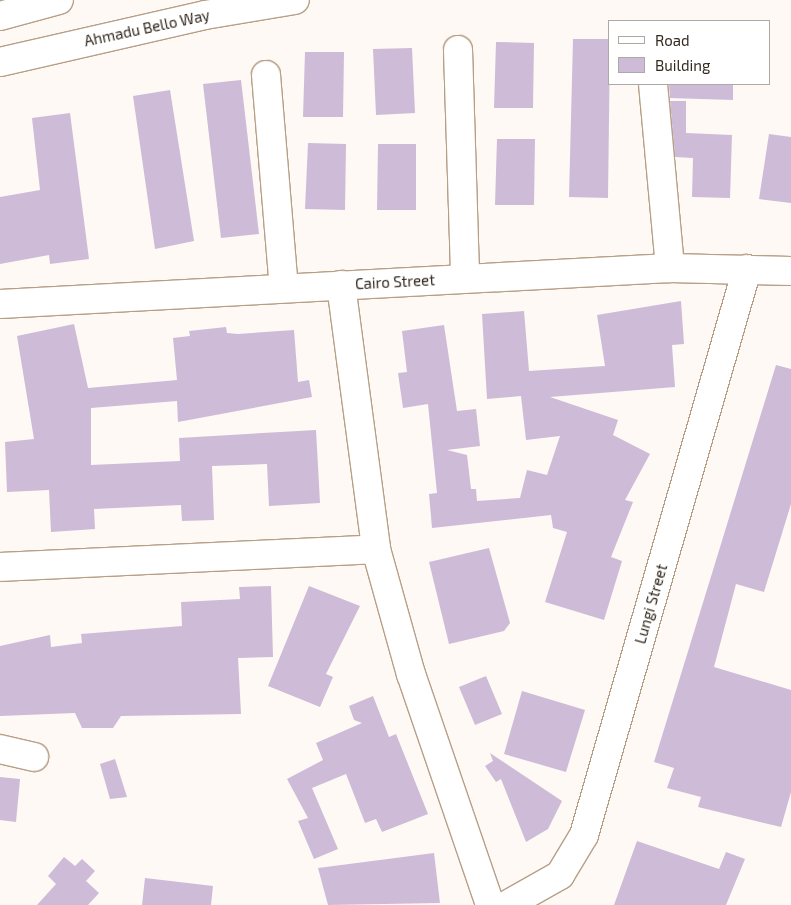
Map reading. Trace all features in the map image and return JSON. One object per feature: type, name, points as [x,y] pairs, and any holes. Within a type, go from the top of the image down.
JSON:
[{"type":"street","points":[[0,16],[59,0]]},
{"type":"street","name":"Ahmadu Bello Way","points":[[0,62],[205,15],[295,0]]},
{"type":"street","points":[[458,50],[465,278]]},
{"type":"street","points":[[266,75],[284,288]]},
{"type":"street","points":[[653,85],[670,268]]},
{"type":"street","name":"Cairo Street","points":[[0,304],[670,268],[791,271]]},
{"type":"street","name":"Lungi Street","points":[[507,905],[560,875],[584,834],[747,269]]},
{"type":"street","points":[[341,285],[376,549],[411,674],[490,905]]},
{"type":"street","points":[[0,567],[376,549]]},
{"type":"street","points":[[0,749],[34,757]]},
{"type":"building","points":[[573,39],[608,39],[608,198],[569,197]]},
{"type":"building","points":[[496,42],[534,43],[533,108],[494,108]]},
{"type":"building","points":[[412,48],[415,113],[376,115],[373,49]]},
{"type":"building","points":[[305,52],[344,52],[343,117],[303,117]]},
{"type":"building","points":[[241,80],[259,234],[221,238],[203,84]]},
{"type":"building","points":[[669,85],[733,85],[733,100],[670,98]]},
{"type":"building","points":[[170,90],[194,241],[155,249],[133,96]]},
{"type":"building","points":[[670,101],[686,101],[686,133],[732,135],[730,198],[692,197],[693,158],[675,157]]},
{"type":"building","points":[[70,113],[89,259],[50,264],[49,255],[0,264],[0,197],[40,190],[32,118]]},
{"type":"building","points":[[769,134],[791,137],[791,203],[759,199]]},
{"type":"building","points":[[497,139],[535,139],[534,205],[495,205]]},
{"type":"building","points":[[308,143],[346,144],[345,210],[305,209]]},
{"type":"building","points":[[378,144],[416,144],[416,210],[377,210]]},
{"type":"building","points":[[681,301],[684,344],[672,345],[675,387],[550,397],[618,420],[613,435],[650,454],[625,500],[633,502],[611,557],[622,561],[604,620],[545,602],[567,532],[553,528],[551,515],[432,528],[429,494],[437,493],[428,404],[403,408],[398,373],[407,372],[402,331],[444,325],[457,411],[476,409],[480,446],[447,450],[467,455],[471,489],[476,489],[477,501],[520,498],[527,470],[547,475],[560,436],[526,440],[521,396],[487,399],[482,314],[524,311],[529,371],[605,366],[597,315]]},
{"type":"building","points":[[74,324],[88,388],[177,380],[173,338],[190,336],[189,331],[226,327],[227,333],[238,334],[294,330],[298,382],[309,380],[312,397],[178,422],[177,401],[91,408],[91,465],[180,461],[179,438],[316,430],[320,503],[269,506],[267,464],[212,466],[214,520],[182,521],[181,505],[94,509],[95,529],[51,532],[49,490],[7,492],[5,442],[34,439],[17,336]]},
{"type":"building","points":[[776,365],[791,369],[791,504],[764,592],[736,584],[714,667],[791,690],[791,792],[781,827],[698,807],[701,797],[667,788],[674,768],[654,762]]},
{"type":"building","points":[[489,548],[510,623],[504,631],[449,644],[429,562]]},
{"type":"building","points":[[271,586],[273,657],[238,658],[241,714],[121,716],[113,728],[82,728],[75,713],[0,716],[0,646],[50,635],[51,647],[82,643],[81,634],[182,626],[181,602],[240,599],[239,587]]},
{"type":"building","points":[[309,586],[360,606],[326,674],[333,677],[320,707],[268,686]]},
{"type":"building","points":[[486,676],[502,714],[475,725],[459,687]]},
{"type":"building","points":[[522,691],[585,710],[566,772],[504,754]]},
{"type":"building","points":[[373,696],[389,737],[396,734],[428,814],[382,832],[376,819],[365,823],[346,774],[312,788],[338,849],[314,859],[298,821],[308,818],[287,779],[323,760],[316,743],[362,723],[354,720],[349,706]]},
{"type":"building","points":[[490,753],[562,801],[548,829],[526,842],[501,779],[496,782],[485,766],[493,761]]},
{"type":"building","points":[[115,759],[127,797],[110,799],[100,764]]},
{"type":"building","points":[[0,777],[20,779],[16,822],[0,820]]},
{"type":"building","points":[[637,841],[719,869],[726,852],[745,859],[726,905],[614,905]]},
{"type":"building","points":[[434,853],[440,903],[328,905],[318,868]]},
{"type":"building","points":[[64,857],[75,866],[82,859],[95,871],[86,881],[99,893],[88,905],[37,905],[56,884],[48,876]]},
{"type":"building","points":[[145,878],[213,886],[211,905],[142,905]]}]
